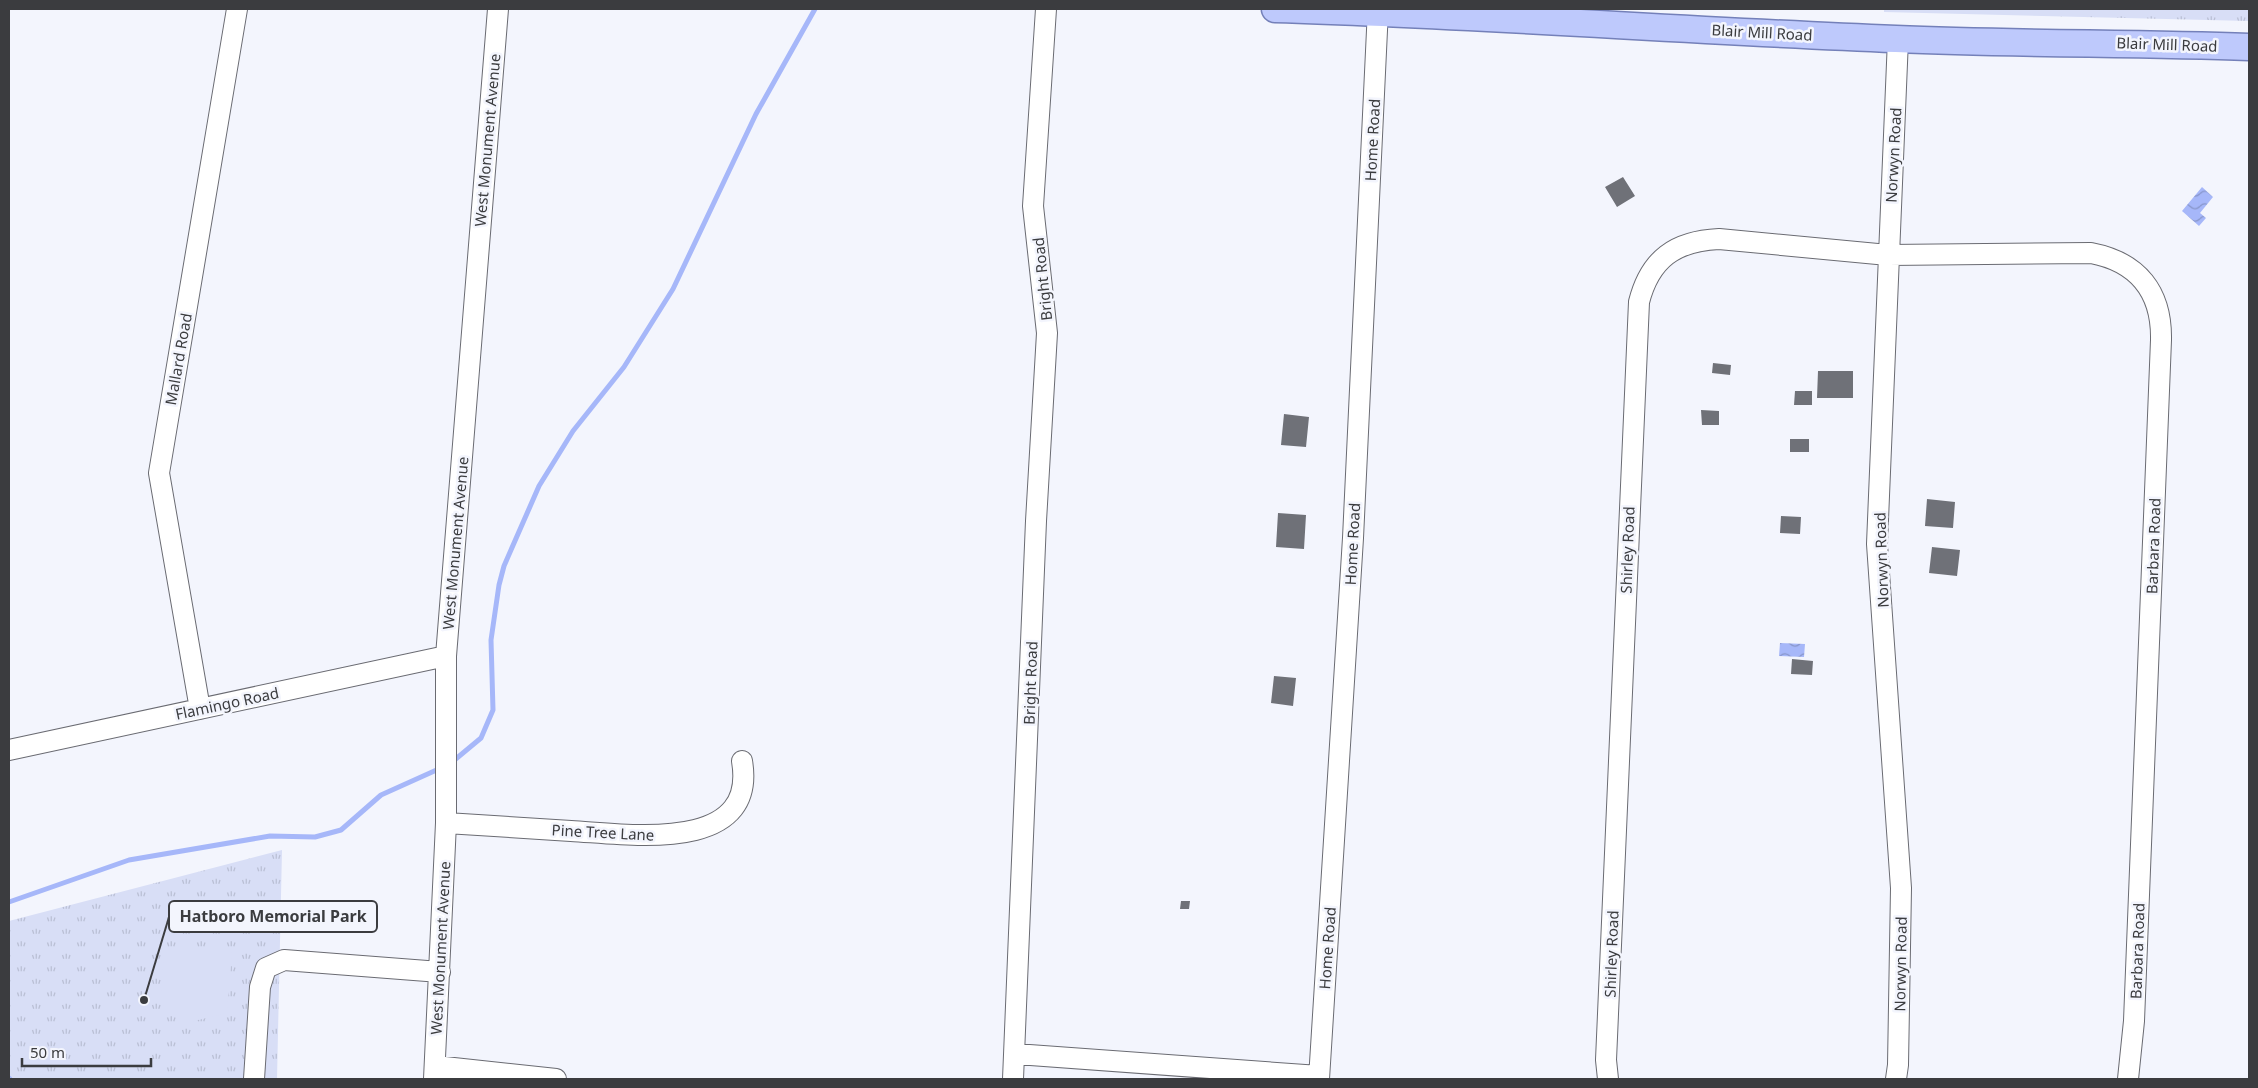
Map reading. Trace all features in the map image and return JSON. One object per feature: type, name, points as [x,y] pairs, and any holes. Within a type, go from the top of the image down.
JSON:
[{"type":"main road","name":"Blair Mill Road","points":[[1275,9],[1378,10],[1898,39],[2249,47]]},
{"type":"street","name":"Mallard Road","points":[[200,709],[159,473],[237,9]]},
{"type":"street","name":"West Monument Avenue","points":[[434,1073],[446,823],[444,743],[446,656],[498,9]]},
{"type":"street","name":"Bright Road","points":[[1013,1079],[1036,522],[1047,333],[1033,206],[1046,9]]},
{"type":"street","name":"Home Road","points":[[1319,1078],[1353,538],[1378,10]]},
{"type":"street","name":"Norwyn Road","points":[[1896,1079],[1898,1065],[1901,888],[1877,544],[1898,39]]},
{"type":"street","name":"Shirley Road","points":[[1608,1079],[1607,1040],[1636,326],[1638,302],[1642,288],[1659,262],[1685,244],[1701,240],[1719,239],[1888,255]]},
{"type":"street","name":"Barbara Road","points":[[1888,255],[2098,254],[2121,262],[2134,271],[2144,282],[2159,310],[2161,340],[2135,1011],[2128,1079]]},
{"type":"street","name":"Flamingo Road","points":[[9,750],[446,656]]},
{"type":"street","name":"Pine Tree Lane","points":[[446,823],[645,836],[685,832],[720,819],[734,808],[742,794],[745,776],[742,761]]},
{"type":"street","points":[[254,1079],[260,987],[266,968],[284,960],[440,972]]},
{"type":"street","points":[[1015,1054],[1319,1078]]},
{"type":"street","points":[[434,1073],[556,1079]]},
{"type":"green space","points":[[1884,9],[2249,9],[2249,21],[1884,12]]},
{"type":"green space","points":[[282,850],[277,1079],[9,1079],[9,921]]},
{"type":"green space","points":[[165,952],[232,952],[227,1013],[190,1022],[172,1007],[160,988]]},
{"type":"water","points":[[2202,187],[2213,197],[2200,213],[2206,218],[2199,226],[2182,211]]},
{"type":"water","points":[[1780,643],[1805,644],[1804,657],[1779,656]]},
{"type":"building","points":[[1623,177],[1635,196],[1617,207],[1605,187]]},
{"type":"building","points":[[1713,363],[1731,365],[1730,375],[1712,373]]},
{"type":"building","points":[[1818,371],[1853,371],[1853,398],[1817,398]]},
{"type":"building","points":[[1795,391],[1812,391],[1812,405],[1794,405]]},
{"type":"building","points":[[1701,410],[1719,411],[1719,425],[1702,425]]},
{"type":"building","points":[[1284,414],[1309,417],[1306,447],[1281,445]]},
{"type":"building","points":[[1790,439],[1809,439],[1809,452],[1790,452]]},
{"type":"building","points":[[1927,499],[1955,502],[1953,528],[1925,526]]},
{"type":"building","points":[[1278,513],[1306,515],[1304,549],[1276,547]]},
{"type":"building","points":[[1781,516],[1801,517],[1800,534],[1780,533]]},
{"type":"building","points":[[1932,547],[1960,550],[1957,576],[1929,573]]},
{"type":"building","points":[[1792,659],[1813,661],[1812,675],[1791,674]]},
{"type":"building","points":[[1274,676],[1296,678],[1293,706],[1271,703]]},
{"type":"building","points":[[1181,901],[1190,901],[1189,909],[1180,909]]},
{"type":"waterway","points":[[451,763],[481,738],[493,710],[491,640],[499,585],[504,566],[539,486],[573,431],[624,367],[673,289],[756,114],[815,9]]},
{"type":"waterway","points":[[9,902],[129,860],[270,836],[315,837],[341,830],[381,795],[441,768]]},
{"type":"place","name":"Hatboro Memorial Park","points":[[144,1000]]}]
